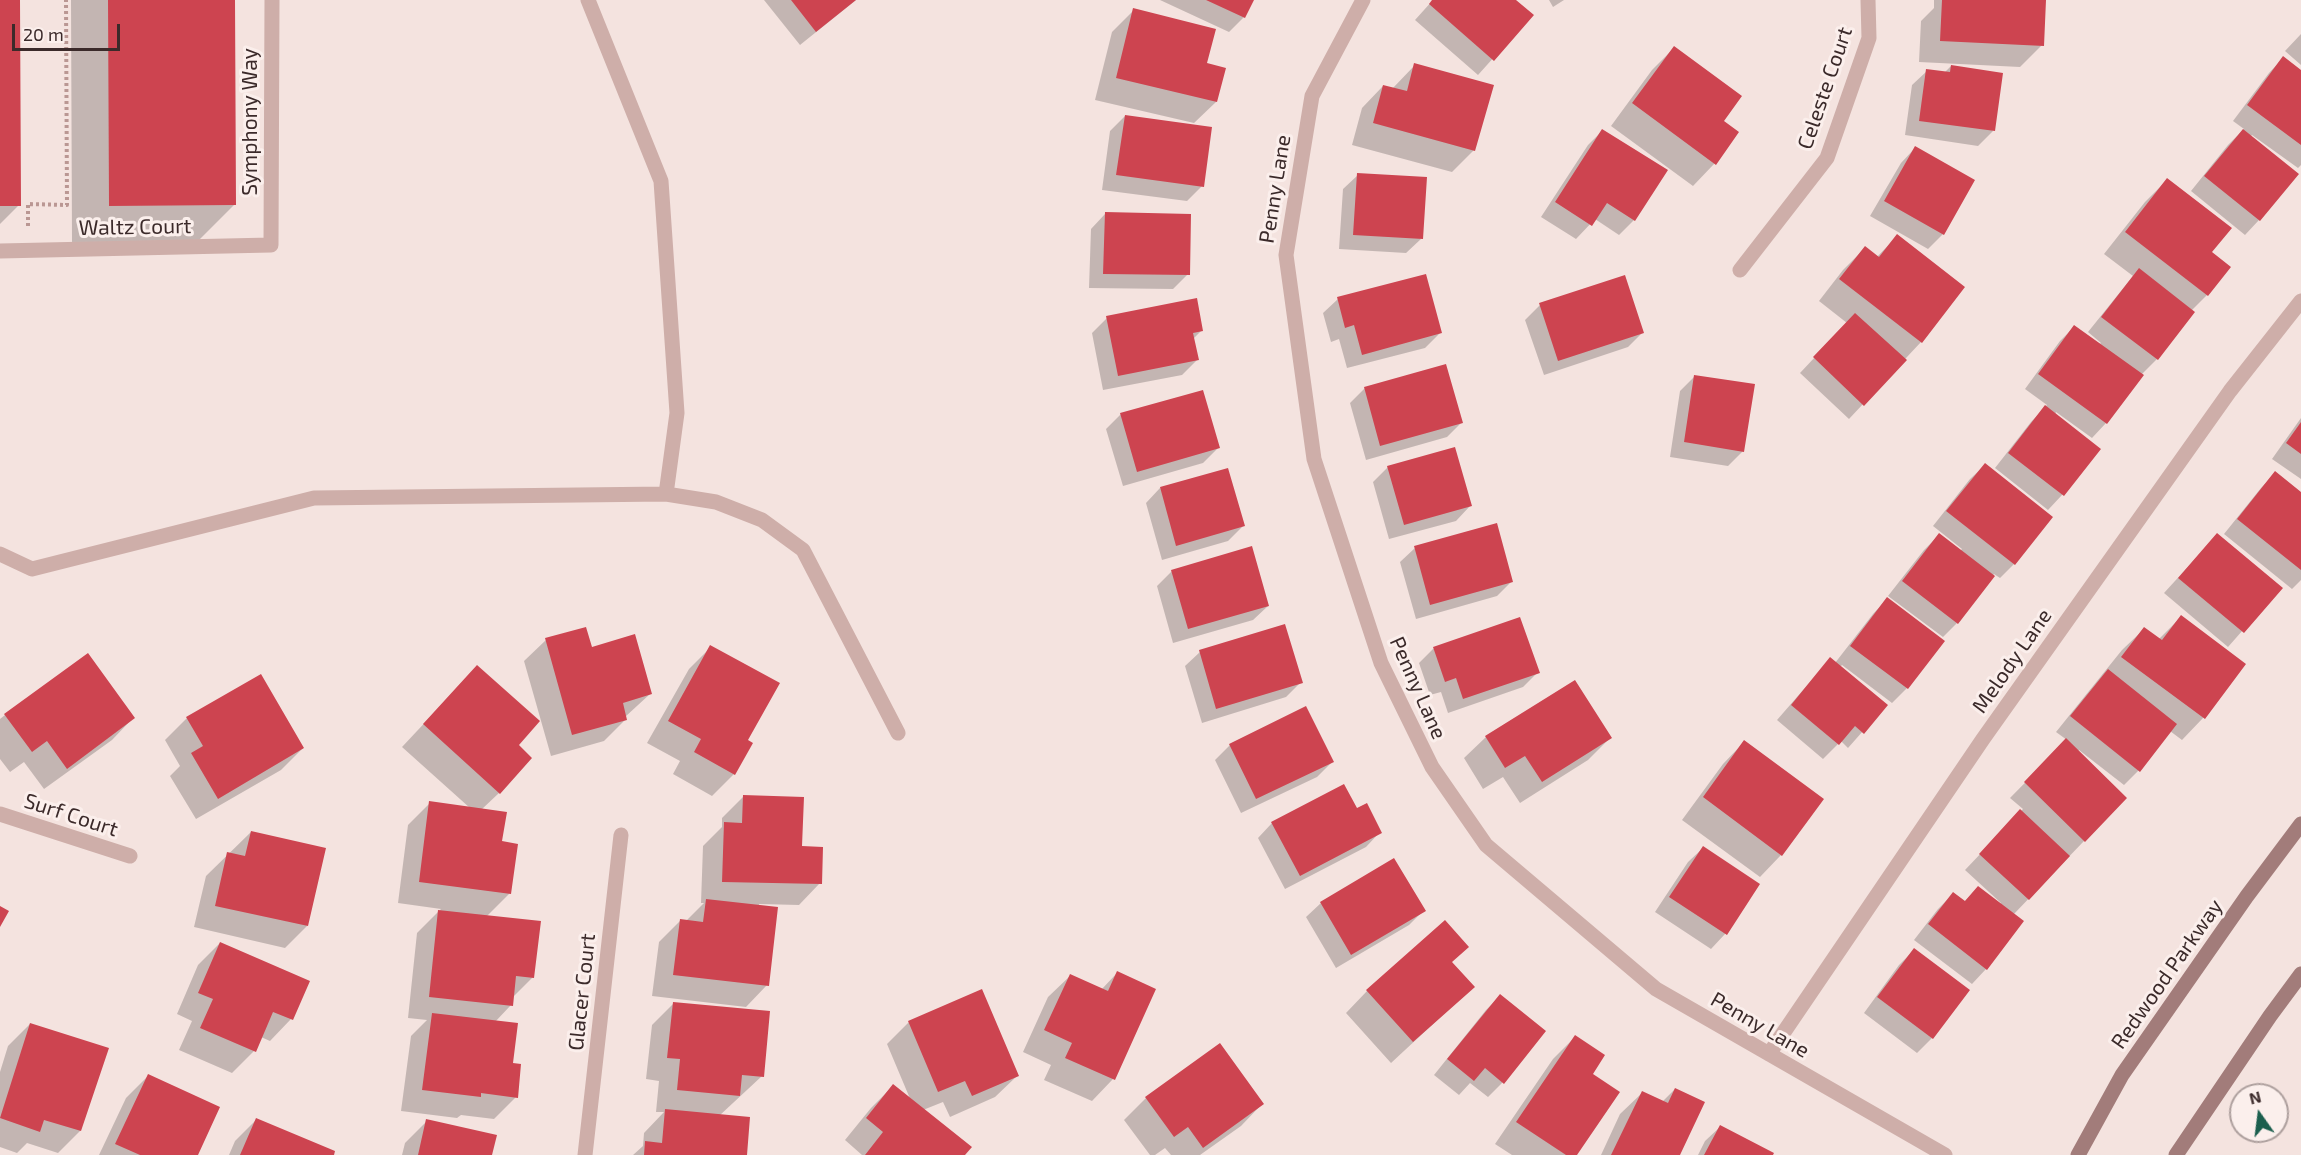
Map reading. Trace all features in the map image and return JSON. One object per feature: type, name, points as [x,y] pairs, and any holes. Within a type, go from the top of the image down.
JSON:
[{"type":"main road","name":"Redwood Parkway","points":[[2078,1155],[2121,1075],[2247,896],[2301,824]]},
{"type":"main road","points":[[2176,1155],[2301,974]]},
{"type":"street","name":"Symphony Way","points":[[271,245],[272,0]]},
{"type":"street","points":[[588,0],[661,181],[677,413],[666,494]]},
{"type":"street","name":"Penny Lane","points":[[1364,0],[1312,96],[1286,255],[1314,459],[1381,663],[1432,767],[1486,845],[1656,989],[1945,1155]]},
{"type":"street","name":"Celeste Court","points":[[1740,270],[1827,158],[1869,38],[1868,0]]},
{"type":"street","name":"Waltz Court","points":[[0,251],[271,245]]},
{"type":"street","name":"Melody Lane","points":[[1768,1054],[1983,739],[2230,391],[2301,301]]},
{"type":"street","points":[[0,554],[32,569],[314,498],[666,494],[716,502],[762,519],[803,550],[898,733]]},
{"type":"street","name":"Surf Court","points":[[0,814],[130,856]]},
{"type":"street","name":"Glacer Court","points":[[585,1155],[621,835]]},
{"type":"path","points":[[28,204],[67,205],[66,0]]},
{"type":"building","points":[[0,0],[20,0],[21,206],[0,206]]},
{"type":"building","points":[[108,0],[235,0],[236,205],[109,206]]},
{"type":"building","points":[[791,0],[856,0],[816,32]]},
{"type":"building","points":[[1206,0],[1254,0],[1245,18]]},
{"type":"building","points":[[1432,0],[1516,0],[1534,15],[1494,61],[1429,4]]},
{"type":"building","points":[[1942,0],[2046,0],[2044,46],[1940,41]]},
{"type":"building","points":[[1133,8],[1216,29],[1207,63],[1226,68],[1217,102],[1116,78]]},
{"type":"building","points":[[1674,46],[1742,96],[1724,121],[1739,132],[1716,165],[1632,103]]},
{"type":"building","points":[[2283,56],[2301,70],[2301,145],[2247,105]]},
{"type":"building","points":[[1414,63],[1494,85],[1475,151],[1373,123],[1383,85],[1407,91]]},
{"type":"building","points":[[1951,65],[2003,73],[1995,131],[1919,121],[1926,69],[1950,72]]},
{"type":"building","points":[[1125,115],[1212,127],[1204,187],[1116,175]]},
{"type":"building","points":[[1602,129],[1668,170],[1635,221],[1607,203],[1592,226],[1555,202]]},
{"type":"building","points":[[2243,129],[2299,174],[2260,221],[2204,176]]},
{"type":"building","points":[[1915,146],[1975,180],[1944,235],[1884,201]]},
{"type":"building","points":[[1357,173],[1427,177],[1423,239],[1353,235]]},
{"type":"building","points":[[2167,178],[2232,228],[2212,252],[2231,267],[2208,296],[2125,232]]},
{"type":"building","points":[[1105,212],[1191,214],[1190,275],[1103,274]]},
{"type":"building","points":[[1897,234],[1965,287],[1922,343],[1839,279],[1865,246],[1879,257]]},
{"type":"building","points":[[2139,268],[2195,312],[2158,360],[2101,317]]},
{"type":"building","points":[[1426,274],[1442,333],[1362,355],[1354,325],[1345,328],[1337,297]]},
{"type":"building","points":[[1625,275],[1644,333],[1558,361],[1539,303]]},
{"type":"building","points":[[1197,298],[1203,331],[1193,333],[1199,360],[1118,376],[1106,316]]},
{"type":"building","points":[[1855,313],[1907,360],[1864,406],[1813,357]]},
{"type":"building","points":[[2074,325],[2144,375],[2107,424],[2038,374]]},
{"type":"building","points":[[1446,364],[1463,423],[1380,446],[1364,387]]},
{"type":"building","points":[[1694,375],[1755,384],[1744,452],[1684,442]]},
{"type":"building","points":[[1203,390],[1220,448],[1137,472],[1120,413]]},
{"type":"building","points":[[2045,405],[2101,449],[2064,496],[2008,453]]},
{"type":"building","points":[[2301,422],[2301,454],[2286,443]]},
{"type":"building","points":[[1455,447],[1472,506],[1404,525],[1387,466]]},
{"type":"building","points":[[1985,463],[2053,517],[2015,565],[1946,511]]},
{"type":"building","points":[[1228,468],[1245,526],[1176,546],[1160,487]]},
{"type":"building","points":[[2275,471],[2301,492],[2301,570],[2237,519]]},
{"type":"building","points":[[1497,523],[1513,582],[1430,605],[1414,546]]},
{"type":"building","points":[[1939,533],[1995,576],[1958,624],[1902,581]]},
{"type":"building","points":[[2217,533],[2283,588],[2244,633],[2178,578]]},
{"type":"building","points":[[1252,546],[1269,606],[1188,629],[1171,570]]},
{"type":"building","points":[[1887,597],[1945,641],[1908,689],[1850,646]]},
{"type":"building","points":[[2181,615],[2246,664],[2205,719],[2121,657],[2144,627],[2162,640]]},
{"type":"building","points":[[1520,617],[1540,673],[1463,699],[1456,678],[1445,682],[1433,647]]},
{"type":"building","points":[[1285,624],[1303,683],[1216,709],[1199,650]]},
{"type":"building","points":[[586,627],[592,647],[635,634],[652,694],[623,703],[627,720],[572,735],[545,638]]},
{"type":"building","points":[[710,645],[780,683],[748,740],[753,743],[735,775],[694,752],[701,739],[668,721]]},
{"type":"building","points":[[88,653],[135,718],[67,769],[47,741],[32,752],[4,714]]},
{"type":"building","points":[[1830,657],[1888,705],[1864,734],[1855,726],[1839,745],[1791,705]]},
{"type":"building","points":[[477,665],[540,721],[519,745],[532,758],[500,794],[423,724]]},
{"type":"building","points":[[2108,669],[2177,724],[2140,772],[2070,716]]},
{"type":"building","points":[[261,674],[304,748],[218,799],[191,753],[203,746],[186,717]]},
{"type":"building","points":[[1575,680],[1612,738],[1542,782],[1525,756],[1505,768],[1485,736]]},
{"type":"building","points":[[1306,706],[1334,762],[1256,799],[1229,744]]},
{"type":"building","points":[[2066,738],[2127,798],[2085,842],[2024,782]]},
{"type":"building","points":[[1744,740],[1824,799],[1782,856],[1703,797]]},
{"type":"building","points":[[1344,784],[1357,808],[1367,803],[1382,833],[1300,876],[1271,822]]},
{"type":"building","points":[[743,795],[804,797],[802,846],[823,847],[822,884],[722,882],[724,822],[742,823]]},
{"type":"building","points":[[429,801],[507,812],[502,841],[518,844],[511,894],[419,882]]},
{"type":"building","points":[[2020,809],[2070,856],[2029,900],[1979,854]]},
{"type":"building","points":[[251,831],[326,848],[308,926],[215,906],[227,852],[245,856]]},
{"type":"building","points":[[1703,846],[1760,884],[1727,935],[1669,897]]},
{"type":"building","points":[[1394,858],[1426,911],[1351,955],[1320,902]]},
{"type":"building","points":[[1978,886],[2024,921],[1987,970],[1928,924],[1953,892],[1965,901]]},
{"type":"building","points":[[706,899],[778,907],[769,986],[673,975],[680,919],[703,922]]},
{"type":"building","points":[[0,906],[9,911],[0,927]]},
{"type":"building","points":[[438,910],[541,921],[534,978],[516,976],[513,1006],[429,997]]},
{"type":"building","points":[[1445,920],[1469,947],[1452,962],[1475,987],[1413,1042],[1366,990]]},
{"type":"building","points":[[220,942],[310,981],[293,1020],[273,1012],[256,1052],[200,1028],[213,999],[198,993]]},
{"type":"building","points":[[1914,948],[1970,990],[1933,1039],[1877,997]]},
{"type":"building","points":[[1117,971],[1156,989],[1115,1080],[1065,1058],[1072,1043],[1044,1030],[1070,974],[1108,991]]},
{"type":"building","points":[[982,989],[1019,1076],[972,1096],[965,1081],[938,1092],[908,1021]]},
{"type":"building","points":[[1500,994],[1546,1031],[1504,1084],[1485,1068],[1474,1081],[1447,1059]]},
{"type":"building","points":[[673,1002],[770,1011],[764,1077],[742,1075],[740,1096],[677,1090],[680,1059],[667,1058]]},
{"type":"building","points":[[432,1013],[518,1023],[513,1063],[521,1064],[518,1098],[481,1093],[481,1097],[422,1090]]},
{"type":"building","points":[[30,1023],[109,1048],[81,1131],[44,1120],[40,1132],[0,1118]]},
{"type":"building","points":[[1575,1035],[1605,1055],[1593,1074],[1620,1092],[1577,1155],[1566,1155],[1516,1122]]},
{"type":"building","points":[[1220,1043],[1264,1104],[1203,1148],[1188,1127],[1174,1137],[1145,1097]]},
{"type":"building","points":[[148,1074],[220,1107],[198,1155],[140,1155],[115,1144]]},
{"type":"building","points":[[893,1084],[972,1147],[965,1155],[865,1155],[883,1132],[866,1118]]},
{"type":"building","points":[[1675,1088],[1705,1102],[1680,1155],[1611,1155],[1642,1091],[1668,1103]]},
{"type":"building","points":[[665,1109],[750,1117],[747,1155],[644,1155],[645,1141],[662,1143]]},
{"type":"building","points":[[256,1118],[335,1151],[334,1155],[240,1155]]},
{"type":"building","points":[[426,1119],[497,1135],[492,1155],[418,1155]]},
{"type":"building","points":[[1720,1125],[1774,1153],[1773,1155],[1704,1155]]}]
